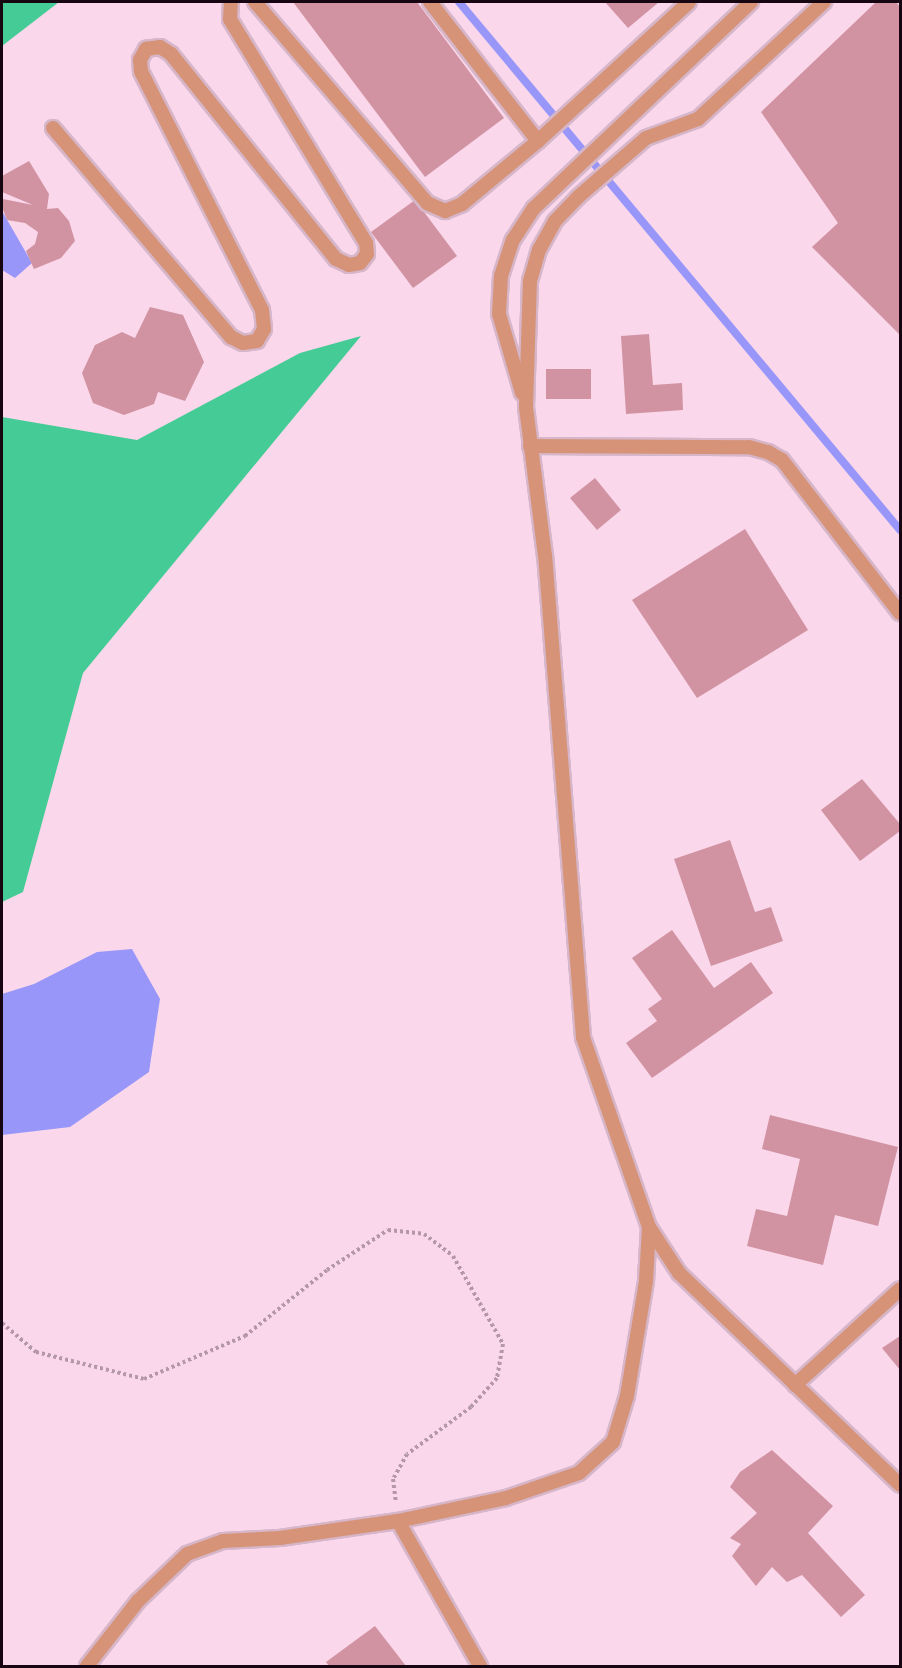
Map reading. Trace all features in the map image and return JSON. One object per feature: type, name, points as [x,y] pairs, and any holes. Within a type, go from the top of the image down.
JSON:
[{"type":"lane","points":[[53,128],[231,337],[243,343],[257,341],[264,329],[262,310],[141,71],[141,60],[146,49],[160,47],[171,54],[336,259],[349,265],[360,263],[367,254],[366,243],[230,19],[231,2]]},
{"type":"lane","points":[[255,2],[428,203],[445,211],[462,204],[543,136],[689,2]]},
{"type":"lane","points":[[430,2],[543,136]]},
{"type":"lane","points":[[526,407],[499,314],[501,276],[513,240],[534,208],[751,2]]},
{"type":"lane","points":[[824,2],[698,119],[646,138],[613,165],[555,221],[539,250],[530,281],[526,407],[548,591],[583,1036],[649,1227],[679,1273],[900,1485]]},
{"type":"lane","points":[[530,446],[749,447],[768,452],[782,460],[900,613]]},
{"type":"lane","points":[[87,1666],[138,1601],[187,1554],[223,1541],[280,1538],[398,1521],[506,1498],[579,1473],[613,1442],[627,1396],[646,1281],[649,1227]]},
{"type":"lane","points":[[795,1385],[900,1289]]},
{"type":"lane","points":[[398,1521],[480,1666]]},
{"type":"path","points":[[2,1323],[36,1352],[144,1379],[245,1336],[327,1270],[388,1230],[424,1234],[453,1256],[503,1344],[497,1378],[471,1407],[407,1454],[393,1479],[398,1521]]},
{"type":"green space","points":[[2,2],[59,2],[2,46]]},
{"type":"green space","points":[[361,336],[83,673],[23,892],[2,902],[2,417],[137,440],[300,353]]},
{"type":"shaded area","points":[[2,211],[32,263],[15,278],[2,270]]},
{"type":"shaded area","points":[[132,949],[160,999],[149,1072],[70,1127],[2,1135],[2,994],[34,984],[97,952]]},
{"type":"building","points":[[293,2],[417,2],[504,118],[425,177]]},
{"type":"building","points":[[605,2],[659,2],[628,28]]},
{"type":"building","points":[[876,2],[896,2],[900,7],[900,335],[812,247],[838,223],[761,112]]},
{"type":"building","points":[[29,161],[49,194],[47,209],[58,208],[69,221],[75,241],[61,258],[34,269],[26,251],[35,244],[38,232],[25,223],[7,220],[2,207],[3,199],[33,205],[2,192],[2,176]]},
{"type":"building","points":[[415,200],[457,256],[413,288],[371,232]]},
{"type":"building","points":[[150,307],[183,315],[204,362],[185,401],[158,392],[154,404],[124,415],[93,403],[82,373],[95,345],[122,332],[135,338]]},
{"type":"building","points":[[649,334],[653,385],[682,383],[683,410],[626,414],[621,336]]},
{"type":"building","points":[[546,369],[591,369],[591,399],[546,399]]},
{"type":"building","points":[[595,478],[621,510],[597,530],[570,498]]},
{"type":"building","points":[[745,529],[808,630],[697,698],[632,600]]},
{"type":"building","points":[[862,779],[900,824],[900,831],[860,861],[821,810]]},
{"type":"building","points":[[730,840],[755,912],[771,907],[783,941],[711,966],[674,859]]},
{"type":"building","points":[[672,930],[714,988],[751,962],[773,993],[652,1078],[626,1043],[657,1021],[648,1009],[662,999],[632,958]]},
{"type":"building","points":[[770,1115],[898,1147],[878,1226],[835,1215],[823,1265],[747,1246],[756,1209],[787,1216],[800,1159],[762,1149]]},
{"type":"building","points":[[900,1336],[900,1370],[882,1348]]},
{"type":"building","points":[[772,1450],[833,1506],[808,1533],[865,1595],[841,1617],[802,1575],[787,1582],[772,1567],[756,1586],[732,1556],[741,1544],[730,1538],[757,1513],[730,1487],[740,1472]]},
{"type":"building","points":[[375,1626],[406,1666],[329,1666],[326,1662]]},
{"type":"waterway","points":[[459,2],[900,530]]}]
